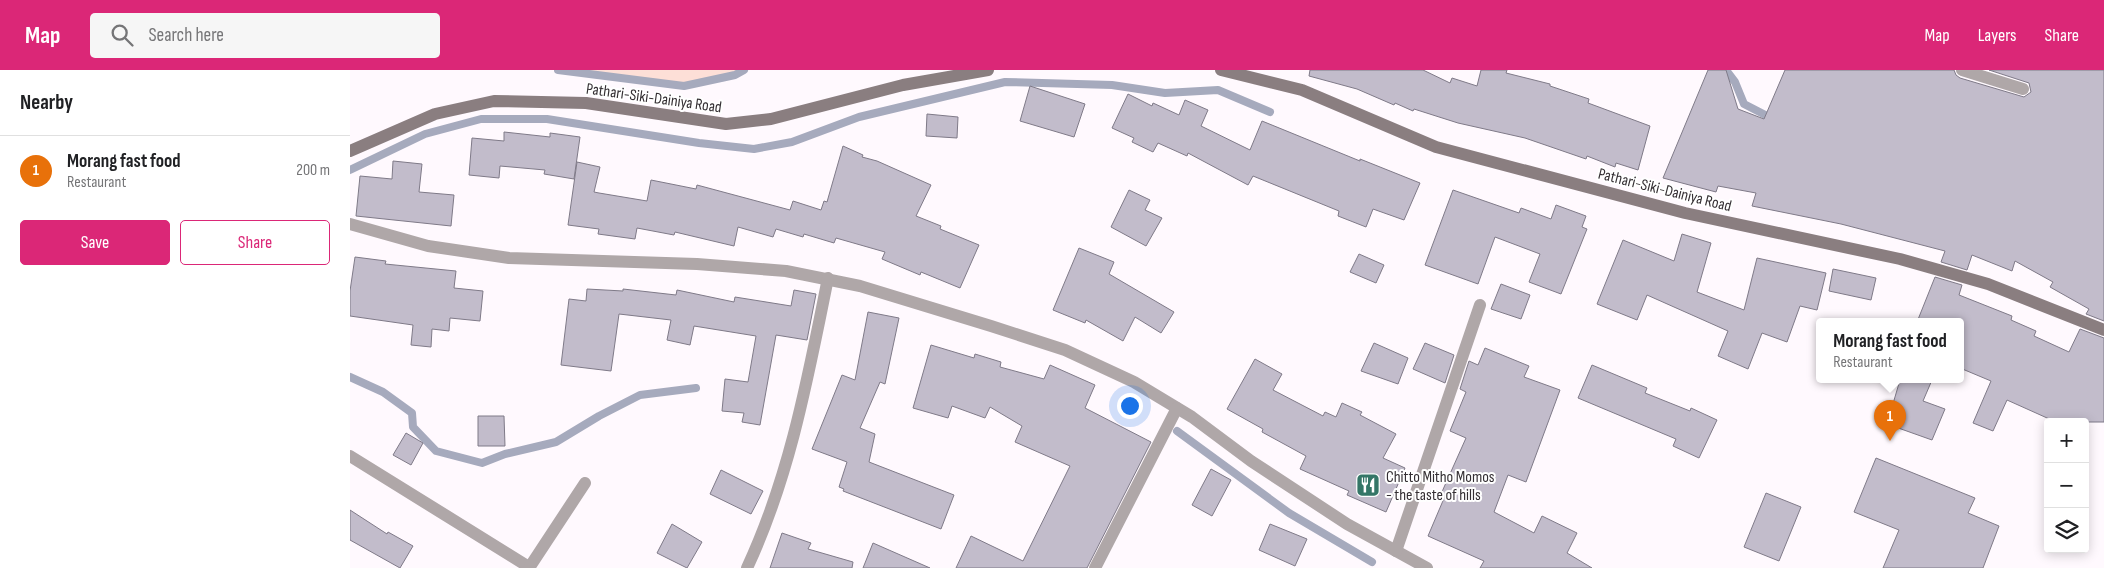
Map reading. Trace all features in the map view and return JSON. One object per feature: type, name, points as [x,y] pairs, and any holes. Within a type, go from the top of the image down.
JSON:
[{"type":"main road","name":"Pathari-Siki-Dainiya Road","points":[[350,150],[434,114],[494,101],[586,103],[726,124],[771,120],[904,85],[988,70]]},
{"type":"main road","name":"Pathari-Siki-Dainiya Road","points":[[1222,70],[1302,90],[1436,146],[1686,213],[1900,259],[1988,284],[2104,330]]},
{"type":"street","points":[[1962,70],[2023,89]]},
{"type":"street","points":[[350,224],[428,246],[509,258],[706,265],[786,271],[828,278],[870,289],[1065,350],[1134,382],[1178,408],[1251,461],[1347,524],[1427,568]]},
{"type":"street","points":[[747,568],[781,483],[800,411],[828,278]]},
{"type":"street","points":[[1396,551],[1480,305]]},
{"type":"street","points":[[1096,568],[1178,408]]},
{"type":"street","points":[[350,456],[529,568],[585,484]]},
{"type":"shaded area","points":[[556,70],[744,70],[735,75],[684,86]]},
{"type":"building","points":[[1310,70],[1423,70],[1450,83],[1452,78],[1477,86],[1481,70],[1507,70],[1506,73],[1550,84],[1550,86],[1589,99],[1588,103],[1650,126],[1638,170],[1616,163],[1615,167],[1587,156],[1586,159],[1525,138],[1458,123],[1414,109],[1413,111],[1395,103],[1394,105],[1357,89],[1309,76]]},
{"type":"building","points":[[1708,70],[1726,70],[1738,109],[1764,119],[1785,70],[1954,70],[1960,78],[2024,97],[2031,92],[2029,83],[1989,70],[2104,70],[2104,321],[2086,314],[2089,309],[2050,287],[2053,282],[2015,261],[2012,271],[1972,255],[1967,270],[1941,262],[1945,251],[1841,224],[1752,206],[1756,193],[1718,186],[1716,192],[1663,178]]},
{"type":"building","points":[[1030,86],[1085,104],[1074,137],[1020,121]]},
{"type":"building","points":[[1128,94],[1152,106],[1153,103],[1179,115],[1185,100],[1208,110],[1201,126],[1250,150],[1262,121],[1420,183],[1404,220],[1373,209],[1366,227],[1338,216],[1339,211],[1253,176],[1248,185],[1188,153],[1187,156],[1158,143],[1153,152],[1132,142],[1134,138],[1112,128]]},
{"type":"building","points":[[927,114],[958,117],[957,138],[926,136]]},
{"type":"building","points":[[504,132],[550,137],[550,133],[580,137],[574,179],[544,174],[545,170],[500,166],[499,178],[469,175],[472,138],[504,141]]},
{"type":"building","points":[[843,146],[863,155],[862,157],[877,161],[931,185],[916,216],[941,226],[940,229],[979,245],[960,288],[921,272],[920,275],[882,259],[885,252],[836,238],[834,243],[804,234],[803,237],[776,229],[773,237],[738,227],[734,246],[675,232],[674,235],[637,228],[635,239],[598,234],[599,229],[568,225],[577,162],[600,167],[594,192],[599,193],[647,201],[651,180],[696,189],[697,185],[790,210],[793,201],[821,210],[824,201],[827,202]]},
{"type":"building","points":[[393,161],[422,164],[419,192],[454,195],[451,226],[356,216],[360,176],[392,179]]},
{"type":"building","points":[[1129,190],[1150,200],[1145,210],[1162,218],[1146,246],[1111,227]]},
{"type":"building","points":[[1453,190],[1519,213],[1521,208],[1551,219],[1556,205],[1586,216],[1582,227],[1587,229],[1561,294],[1529,282],[1540,254],[1495,237],[1478,284],[1425,265]]},
{"type":"building","points":[[1682,234],[1711,243],[1697,292],[1744,310],[1757,258],[1826,273],[1817,310],[1800,306],[1787,342],[1762,333],[1748,369],[1718,356],[1728,331],[1647,295],[1637,320],[1597,304],[1623,240],[1674,261]]},
{"type":"building","points":[[1079,248],[1114,262],[1109,274],[1174,312],[1161,333],[1135,317],[1123,341],[1086,320],[1085,323],[1053,310]]},
{"type":"building","points":[[1359,254],[1384,265],[1376,283],[1350,272]]},
{"type":"building","points":[[355,257],[386,261],[385,264],[456,271],[454,288],[483,291],[480,321],[450,318],[449,331],[432,329],[431,347],[411,345],[413,325],[350,316],[350,291]]},
{"type":"building","points":[[1833,269],[1876,278],[1871,300],[1829,291]]},
{"type":"building","points":[[1935,277],[1962,285],[1959,295],[2012,316],[2011,320],[2036,331],[2034,336],[2069,352],[2080,329],[2104,338],[2104,422],[2089,422],[2089,418],[2047,418],[2007,400],[1993,431],[1973,423],[1991,381],[1964,370],[1964,318],[1919,318]]},
{"type":"building","points":[[1501,284],[1530,295],[1521,319],[1491,309]]},
{"type":"building","points":[[587,289],[623,291],[623,289],[676,295],[677,290],[734,302],[735,297],[791,306],[794,290],[816,294],[807,340],[776,335],[760,425],[742,422],[744,413],[722,411],[725,379],[748,382],[756,336],[694,326],[690,345],[667,340],[671,320],[619,314],[611,371],[561,365],[569,299],[586,301]]},
{"type":"building","points":[[868,312],[899,318],[885,384],[880,382],[860,428],[875,434],[869,462],[954,495],[941,529],[843,491],[844,489],[839,487],[847,462],[812,449],[842,375],[855,380]]},
{"type":"building","points":[[1374,343],[1408,358],[1398,384],[1361,371]]},
{"type":"building","points":[[1425,343],[1454,355],[1445,383],[1413,369]]},
{"type":"building","points":[[931,345],[974,358],[975,354],[1001,362],[1000,367],[1044,379],[1050,365],[1095,385],[1085,408],[1151,442],[1087,568],[956,568],[971,536],[1023,561],[1070,466],[1015,442],[1022,426],[990,407],[985,418],[952,406],[948,418],[913,408]]},
{"type":"building","points":[[1485,348],[1529,366],[1524,377],[1560,390],[1526,482],[1508,475],[1494,512],[1534,533],[1542,516],[1577,533],[1567,553],[1592,568],[1480,568],[1484,561],[1428,536],[1445,496],[1441,494],[1466,438],[1450,431],[1466,392],[1460,389],[1469,361],[1478,365]]},
{"type":"building","points":[[1255,359],[1282,374],[1273,390],[1323,416],[1325,412],[1336,417],[1342,403],[1362,412],[1360,415],[1396,434],[1383,458],[1405,468],[1386,512],[1347,495],[1349,491],[1300,469],[1306,456],[1262,432],[1263,429],[1227,409]]},
{"type":"building","points":[[1592,365],[1647,388],[1645,393],[1690,411],[1691,408],[1717,420],[1699,458],[1673,446],[1676,439],[1578,398]]},
{"type":"building","points":[[1899,383],[1931,383],[1923,401],[1945,409],[1932,440],[1887,424]]},
{"type":"building","points":[[478,416],[504,416],[505,446],[478,446]]},
{"type":"building","points":[[406,433],[423,443],[411,465],[393,455]]},
{"type":"building","points":[[1876,458],[1975,498],[1968,513],[1999,526],[1983,568],[1883,568],[1899,530],[1854,512]]},
{"type":"building","points":[[1211,469],[1231,480],[1212,516],[1192,505]]},
{"type":"building","points":[[721,470],[763,491],[751,514],[710,494]]},
{"type":"building","points":[[1766,493],[1801,507],[1779,561],[1744,547]]},
{"type":"building","points":[[350,510],[387,534],[388,532],[413,546],[400,568],[350,540]]},
{"type":"building","points":[[672,524],[702,542],[687,568],[657,553]]},
{"type":"building","points":[[1270,524],[1307,539],[1295,566],[1259,550]]},
{"type":"building","points":[[782,533],[811,543],[808,549],[853,562],[852,568],[770,568]]},
{"type":"building","points":[[873,543],[930,568],[863,568]]},
{"type":"waterway","points":[[558,70],[684,86],[735,75],[744,70]]},
{"type":"waterway","points":[[1726,70],[1735,82],[1744,104],[1775,120]]},
{"type":"waterway","points":[[350,170],[425,134],[481,119],[547,119],[699,143],[754,149],[792,142],[859,117],[1005,82],[1112,85],[1165,93],[1218,90],[1270,112]]},
{"type":"waterway","points":[[350,377],[383,392],[412,413],[413,427],[436,451],[482,463],[505,454],[556,442],[599,416],[640,395],[696,388]]},
{"type":"waterway","points":[[1177,431],[1289,513],[1372,562]]},
{"type":"place","name":"Morang fast food","points":[[1890,441]]},
{"type":"place","name":"Chitto Mitho Momos - the taste of hills","points":[[1368,485]]}]
